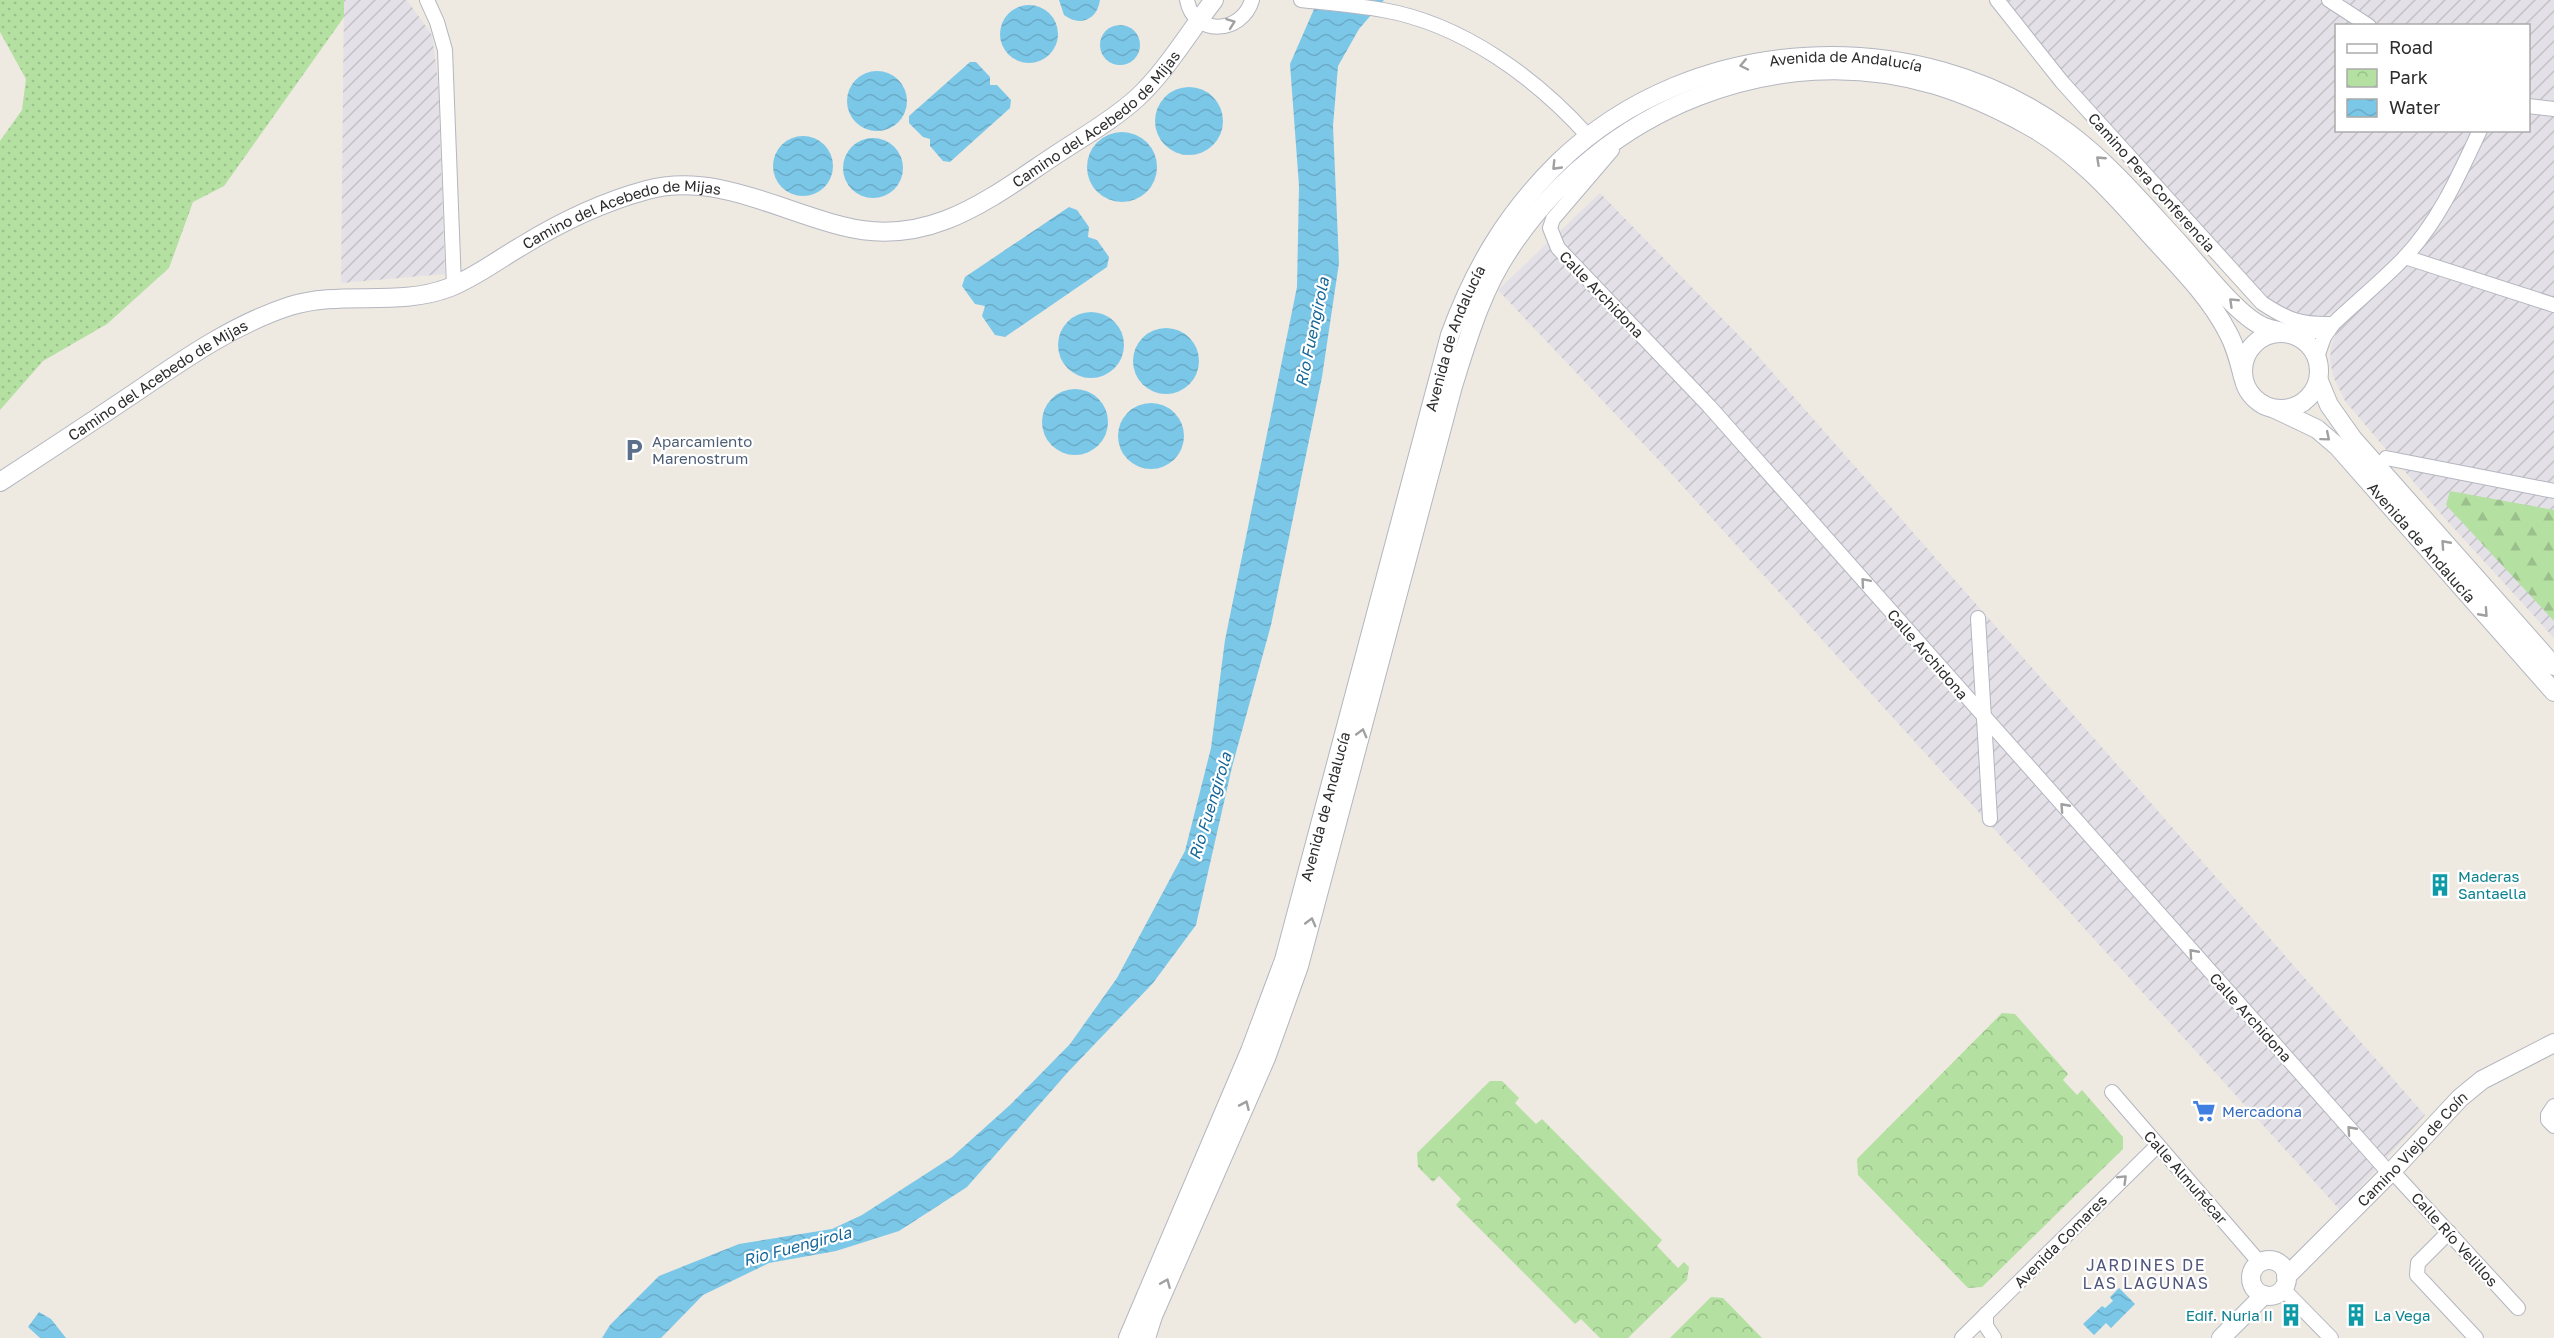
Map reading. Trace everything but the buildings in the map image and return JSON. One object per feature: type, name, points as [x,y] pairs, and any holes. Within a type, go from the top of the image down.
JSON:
[{"type":"street","points":[[427,0],[437,22],[445,50],[454,286]]},
{"type":"street","points":[[1187,0],[1191,11],[1199,20],[1213,26],[1231,25],[1239,21],[1250,8],[1252,0]]},
{"type":"street","name":"Camino del Acebedo de Mijas","points":[[0,482],[196,352],[267,315],[313,300],[340,297],[405,298],[454,286],[554,226],[621,199],[675,184],[716,188],[863,231],[913,230],[940,224],[989,199],[1120,112],[1151,83],[1214,0]]},
{"type":"street","points":[[1301,0],[1383,9],[1418,18],[1463,39],[1531,80],[1564,109],[1589,137]]},
{"type":"street","name":"Camino Pera Conferencia","points":[[1997,0],[2062,82],[2262,303],[2287,320],[2308,325],[2332,324]]},
{"type":"street","points":[[2329,0],[2366,24]]},
{"type":"street","name":"Avenida de Andalucía","points":[[1128,1338],[1250,1051],[1284,960],[1450,335],[1464,299],[1492,244],[1517,208],[1560,162],[1589,137],[1658,95],[1699,78],[1766,60],[1830,55],[1870,57],[1942,70],[2001,93],[2039,113],[2086,147],[2133,192],[2234,304],[2260,326],[2285,332]]},
{"type":"street","name":"Avenida de Andalucía","points":[[1146,1338],[1152,1316],[1266,1058],[1299,966],[1453,386],[1478,309],[1493,277],[1531,219],[1571,173],[1628,132],[1658,114],[1704,93],[1735,83],[1772,75],[1831,71],[1901,77],[1935,85],[1984,103],[2031,127],[2077,159],[2122,204],[2216,312],[2233,344],[2243,377]]},
{"type":"street","points":[[2530,106],[2554,109]]},
{"type":"street","name":"Calle Archidona","points":[[1628,132],[1553,219],[1550,228],[1558,248],[1709,406],[1985,719],[2391,1172]]},
{"type":"street","points":[[2317,357],[2324,337],[2332,324],[2405,257],[2429,226],[2454,187],[2479,132]]},
{"type":"street","points":[[2405,257],[2554,305]]},
{"type":"street","points":[[2285,332],[2306,341],[2317,357],[2320,369],[2319,381],[2307,400],[2297,406],[2275,409],[2254,398],[2243,377],[2246,355],[2252,345],[2271,333],[2285,332],[2307,333],[2332,324]]},
{"type":"street","name":"Avenida de Andalucía","points":[[2319,381],[2329,405],[2353,439],[2554,666]]},
{"type":"street","name":"Avenida de Andalucía","points":[[2275,409],[2317,429],[2338,447],[2554,692]]},
{"type":"street","points":[[2386,458],[2554,491]]},
{"type":"street","points":[[1978,618],[1990,819]]},
{"type":"street","name":"Camino Viejo de Coín","points":[[2285,1283],[2460,1098],[2482,1080],[2554,1043]]},
{"type":"street","name":"Calle Almuñécar","points":[[2112,1092],[2260,1263]]},
{"type":"street","points":[[2554,1106],[2548,1115],[2548,1120],[2554,1126]]},
{"type":"street","name":"Avenida Comares","points":[[1962,1338],[2158,1145]]},
{"type":"street","name":"Calle Río Velillos","points":[[2391,1172],[2518,1308]]},
{"type":"street","points":[[2449,1232],[2418,1263],[2417,1275],[2476,1338]]},
{"type":"street","points":[[2285,1283],[2273,1295],[2264,1295],[2257,1291],[2252,1283],[2253,1272],[2260,1263],[2270,1261],[2279,1263],[2283,1268],[2285,1283],[2331,1338]]},
{"type":"street","points":[[2221,1338],[2264,1295]]},
{"type":"street","points":[[1986,1314],[1986,1326],[1994,1338]]},
{"type":"shaded area","points":[[344,0],[407,0],[432,35],[438,80],[445,274],[341,283]]},
{"type":"shaded area","points":[[1993,0],[2554,0],[2554,638],[2440,513],[2345,401],[2333,376],[2330,359],[2332,343],[2341,322],[2332,313],[2316,320],[2304,318],[2272,304],[2256,290]]},
{"type":"shaded area","points":[[1600,193],[1751,348],[2425,1115],[2340,1210],[1668,470],[1498,290]]},
{"type":"green space","points":[[0,0],[344,0],[344,17],[224,186],[193,202],[169,268],[107,324],[43,361],[0,410],[0,141],[22,110],[26,79],[0,32]]},
{"type":"green space","points":[[2450,491],[2554,510],[2554,621],[2446,505]]},
{"type":"green space","points":[[2002,1013],[2015,1014],[2068,1074],[2063,1080],[2077,1095],[2082,1090],[2123,1137],[2123,1149],[1982,1287],[1968,1288],[1858,1175],[1857,1159]]},
{"type":"green space","points":[[1490,1081],[1502,1081],[1519,1098],[1515,1103],[1536,1124],[1542,1119],[1662,1240],[1657,1246],[1678,1268],[1684,1262],[1689,1267],[1687,1280],[1628,1338],[1600,1338],[1581,1319],[1575,1324],[1456,1205],[1461,1199],[1439,1176],[1433,1182],[1418,1167],[1417,1153]]},
{"type":"green space","points":[[1711,1297],[1723,1298],[1762,1338],[1670,1338]]},
{"type":"water","points":[[1059,0],[1100,0],[1092,17],[1076,21],[1064,15]]},
{"type":"water","name":"Rio Fuengirola","points":[[1318,0],[1384,0],[1359,29],[1338,66],[1333,126],[1339,263],[1322,377],[1271,625],[1232,767],[1196,925],[1153,983],[1068,1072],[967,1187],[899,1231],[836,1251],[769,1263],[703,1295],[661,1338],[602,1338],[610,1325],[659,1276],[739,1244],[832,1229],[862,1215],[952,1157],[1010,1105],[1070,1044],[1117,978],[1185,851],[1211,748],[1225,640],[1297,287],[1299,186],[1290,64]]},
{"type":"water","points":[[1023,5],[1035,5],[1050,13],[1058,28],[1058,40],[1050,55],[1035,63],[1023,63],[1008,55],[1000,40],[1000,28],[1008,13]]},
{"type":"water","points":[[1120,25],[1128,26],[1134,31],[1139,37],[1139,53],[1134,59],[1128,64],[1120,65],[1112,64],[1106,59],[1101,53],[1100,45],[1101,37],[1106,31],[1112,26]]},
{"type":"water","points":[[970,62],[976,62],[990,77],[990,85],[997,85],[1011,100],[1010,108],[950,162],[943,161],[930,146],[930,139],[923,137],[909,123],[909,116]]},
{"type":"water","points":[[877,71],[894,76],[902,84],[907,101],[902,118],[894,126],[877,131],[860,126],[852,118],[847,101],[852,84],[860,76]]},
{"type":"water","points":[[1189,87],[1202,90],[1213,97],[1220,108],[1223,121],[1220,134],[1213,145],[1202,152],[1189,155],[1176,152],[1165,145],[1158,134],[1155,121],[1158,108],[1165,97],[1176,90]]},
{"type":"water","points":[[1122,132],[1135,135],[1147,142],[1154,154],[1157,167],[1154,180],[1147,192],[1135,199],[1122,202],[1109,199],[1097,192],[1090,180],[1087,167],[1090,154],[1097,142],[1109,135]]},
{"type":"water","points":[[803,136],[820,141],[828,149],[833,166],[828,183],[820,191],[803,196],[786,191],[778,183],[773,166],[778,149],[786,141]]},
{"type":"water","points":[[873,138],[890,143],[898,151],[903,168],[898,185],[890,193],[873,198],[856,193],[848,185],[843,168],[848,151],[856,143]]},
{"type":"water","points":[[1069,207],[1077,210],[1089,227],[1088,237],[1097,240],[1109,257],[1107,267],[1005,337],[995,335],[982,316],[985,306],[975,304],[962,286],[965,277]]},
{"type":"water","points":[[1091,312],[1104,314],[1114,322],[1122,332],[1124,345],[1122,358],[1114,368],[1104,376],[1091,378],[1078,376],[1068,368],[1060,358],[1058,345],[1060,332],[1068,322],[1078,314]]},
{"type":"water","points":[[1166,328],[1179,330],[1194,343],[1199,361],[1197,374],[1184,389],[1166,394],[1153,392],[1138,379],[1133,361],[1135,348],[1148,333]]},
{"type":"water","points":[[1075,389],[1088,391],[1103,404],[1108,422],[1106,435],[1093,450],[1075,455],[1062,453],[1047,440],[1042,422],[1044,409],[1057,394]]},
{"type":"water","points":[[1151,403],[1164,405],[1179,418],[1184,436],[1182,449],[1169,464],[1151,469],[1138,467],[1123,454],[1118,436],[1120,423],[1133,408]]},
{"type":"water","points":[[2119,1288],[2135,1304],[2111,1328],[2106,1323],[2094,1335],[2083,1324],[2102,1306],[2105,1308],[2113,1301],[2110,1297]]},
{"type":"water","points":[[39,1312],[51,1319],[66,1338],[40,1338],[28,1327]]},
{"type":"place","name":"Aparcamiento Marenostrum","points":[[634,450]]},
{"type":"place","name":"Maderas Santaella","points":[[2440,885]]},
{"type":"place","name":"Mercadona","points":[[2204,1111]]},
{"type":"place","name":"Edif. Nuria II","points":[[2291,1315]]},
{"type":"place","name":"La Vega","points":[[2356,1315]]},
{"type":"district","name":"JARDINES DE LAS LAGUNAS","points":[[2146,1274]]}]
